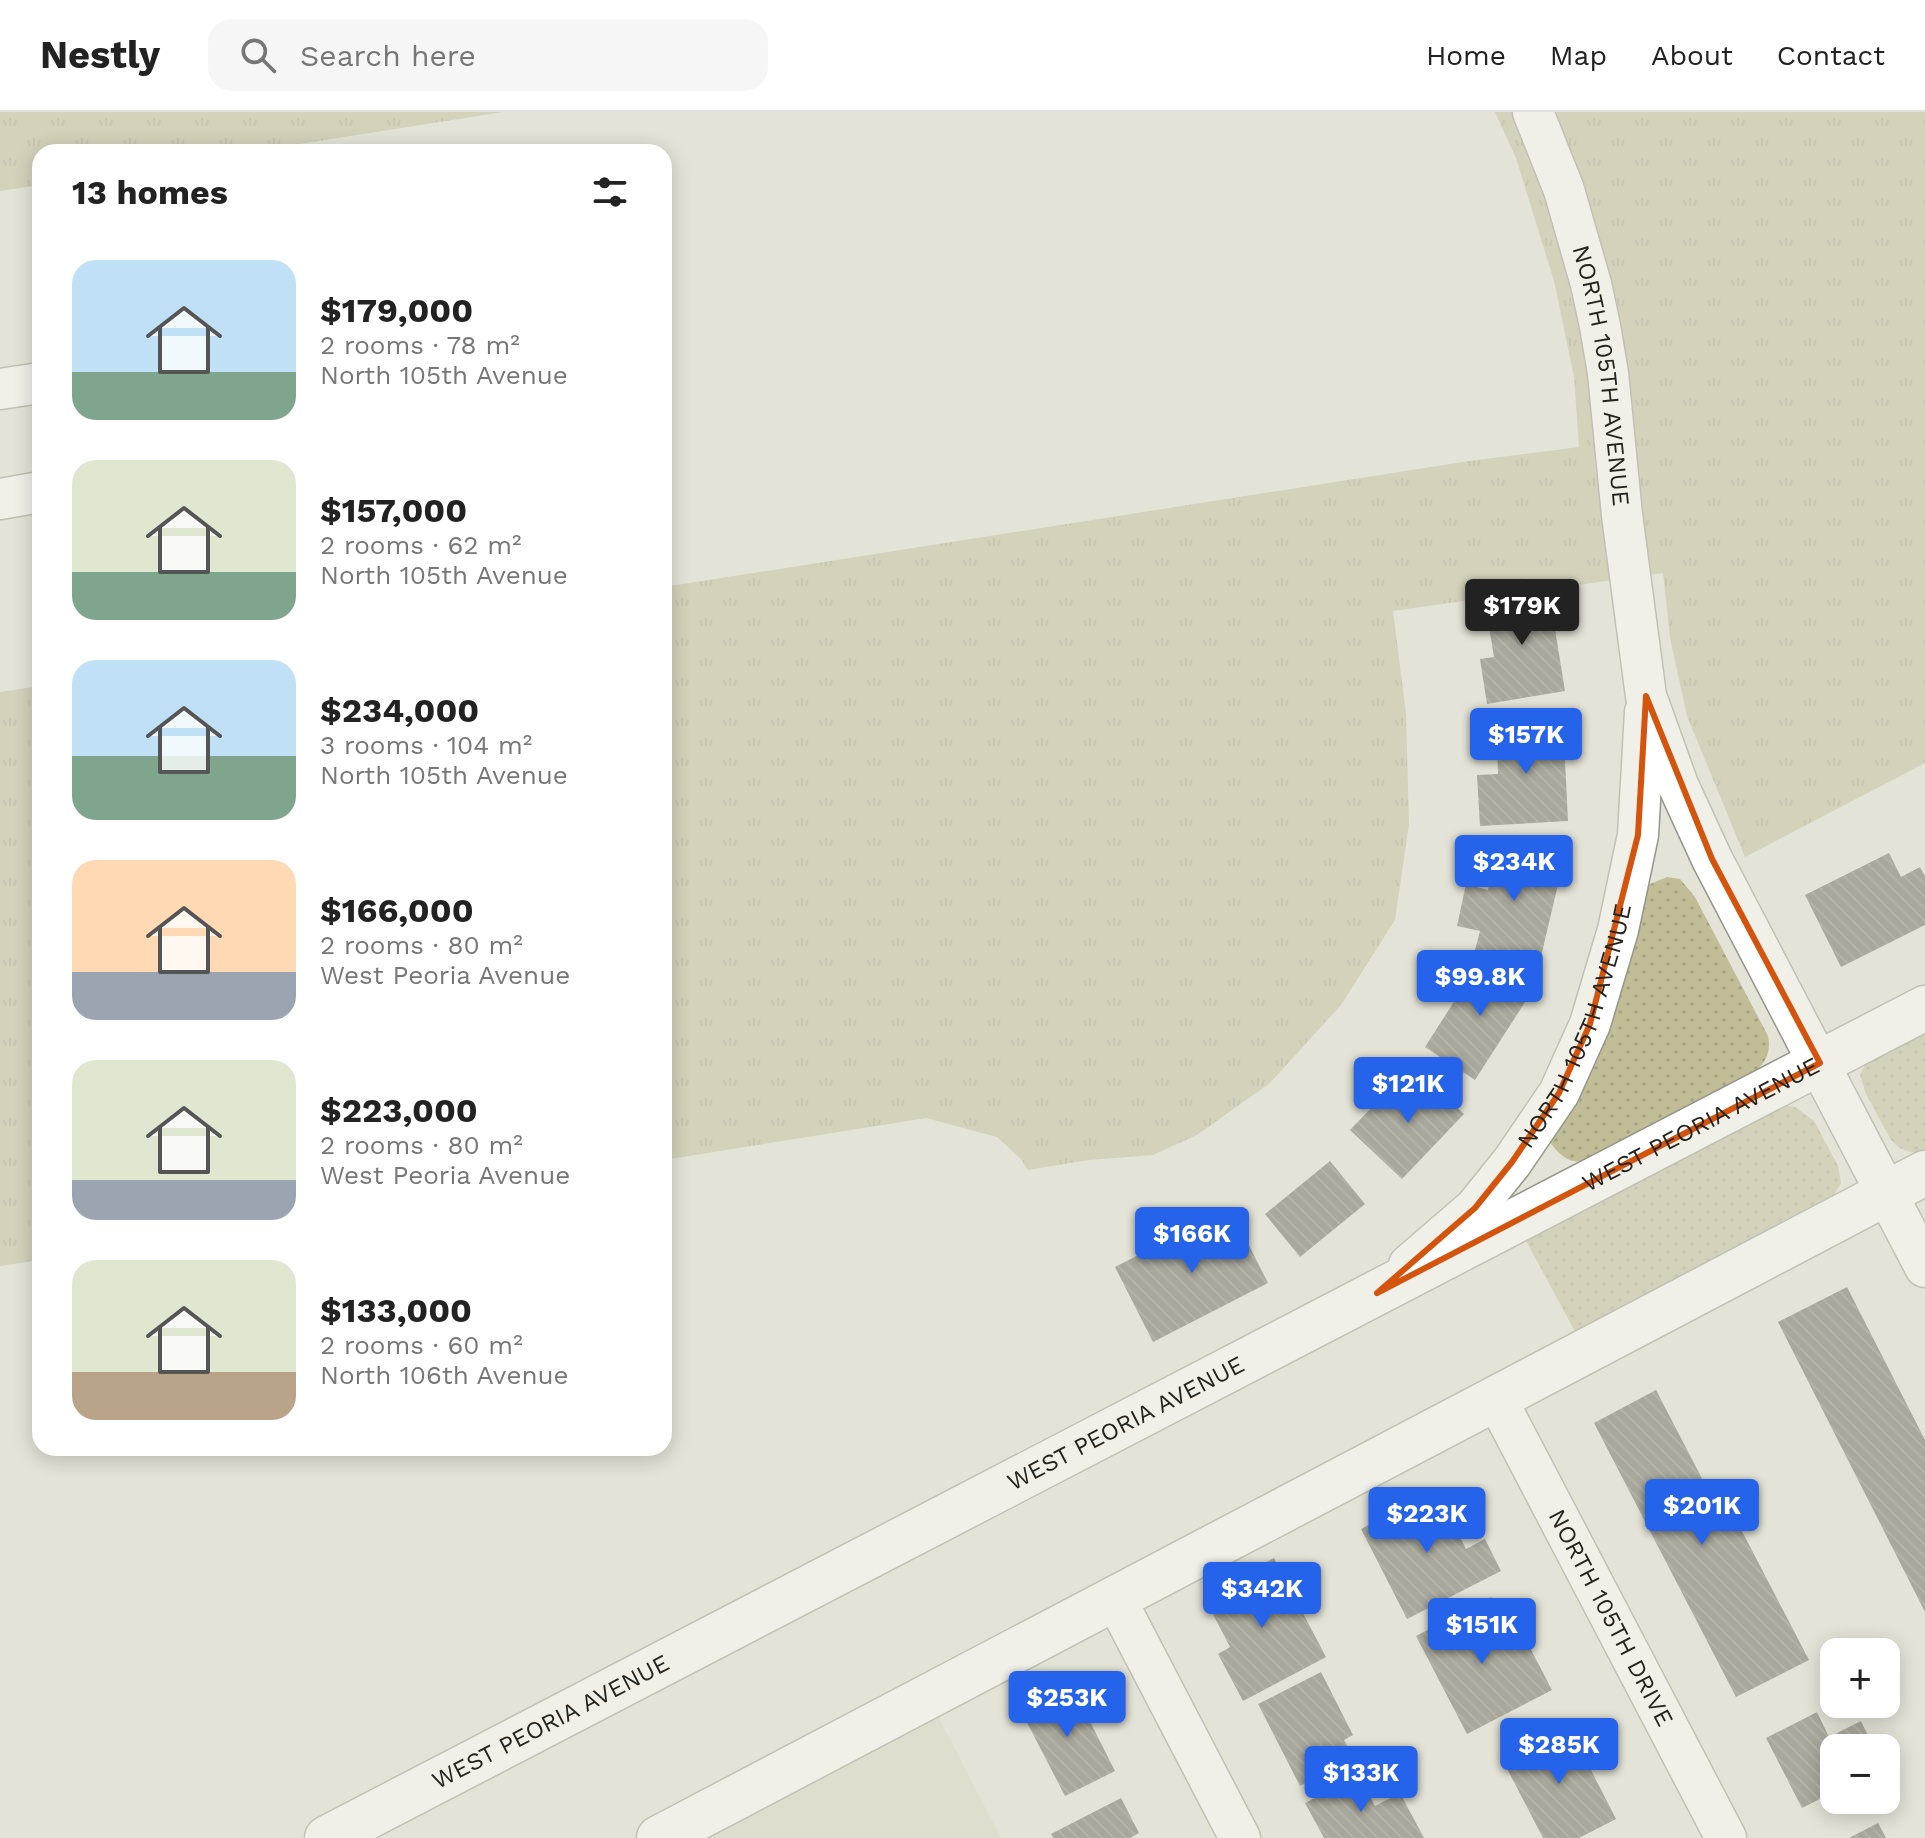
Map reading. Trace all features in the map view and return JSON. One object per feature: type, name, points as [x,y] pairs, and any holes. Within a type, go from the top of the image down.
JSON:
[{"type":"street","name":"NORTH 105TH AVENUE","points":[[1377,1293],[1475,1208],[1512,1162],[1559,1093],[1590,1024],[1618,930],[1638,835],[1646,696],[1624,530],[1608,373],[1591,284],[1564,190],[1533,112]]},
{"type":"street","points":[[0,389],[32,384]]},
{"type":"street","points":[[0,499],[32,493]]},
{"type":"street","name":"NORTH 105TH AVENUE","points":[[1646,696],[1678,785],[1712,859],[1820,1063],[1906,1183],[1925,1267]]},
{"type":"street","name":"WEST PEORIA AVENUE","points":[[327,1838],[1925,1008]]},
{"type":"street","points":[[659,1838],[1906,1183]]},
{"type":"street","name":"NORTH 105TH DRIVE","points":[[1496,1398],[1726,1838]]},
{"type":"street","points":[[1115,1598],[1240,1838]]},
{"type":"highlighted area","points":[[1646,696],[1712,859],[1820,1063],[1377,1293],[1475,1208],[1512,1162],[1559,1093],[1590,1024],[1638,835]]},
{"type":"shaded area","points":[[939,1718],[1001,1838],[708,1838]]},
{"type":"green space","points":[[0,112],[503,112],[301,144],[32,144],[32,186],[0,191]]},
{"type":"green space","points":[[1495,112],[1925,112],[1925,763],[1745,857],[1687,716],[1670,638],[1663,573],[1393,611],[1406,714],[1409,824],[1395,920],[1341,1005],[1270,1083],[1197,1135],[1153,1155],[1089,1160],[1028,1170],[997,1137],[926,1118],[672,1159],[672,586],[1469,461],[1579,447],[1574,377],[1554,281],[1516,158]]},
{"type":"green space","points":[[32,687],[32,1261],[0,1266],[0,692]]},
{"type":"green space","points":[[1667,877],[1680,879],[1695,897],[1768,1036],[1767,1055],[1756,1071],[1588,1161],[1571,1160],[1550,1142],[1552,1133],[1645,891],[1650,884]]},
{"type":"green space","points":[[1925,1027],[1925,1152],[1915,1153],[1902,1149],[1891,1140],[1866,1094],[1860,1075],[1868,1059]]},
{"type":"green space","points":[[1775,1107],[1795,1107],[1814,1121],[1838,1166],[1841,1183],[1829,1203],[1578,1337],[1525,1239]]},
{"type":"building","points":[[1548,586],[1565,691],[1487,704],[1480,659],[1494,657],[1484,596]]},
{"type":"building","points":[[1563,720],[1568,821],[1480,826],[1477,775],[1498,774],[1496,724]]},
{"type":"building","points":[[1499,840],[1565,855],[1539,965],[1475,950],[1480,931],[1457,926],[1466,884],[1488,890]]},
{"type":"building","points":[[1889,853],[1901,877],[1920,867],[1925,876],[1925,925],[1841,967],[1805,895]]},
{"type":"building","points":[[1484,955],[1534,988],[1475,1080],[1425,1047]]},
{"type":"building","points":[[1419,1072],[1464,1114],[1402,1179],[1350,1130],[1380,1099],[1387,1106]]},
{"type":"building","points":[[1330,1161],[1365,1204],[1300,1257],[1265,1214]]},
{"type":"building","points":[[1230,1208],[1268,1283],[1153,1342],[1115,1267]]},
{"type":"building","points":[[1847,1287],[1925,1440],[1925,1612],[1778,1322]]},
{"type":"building","points":[[1656,1390],[1708,1490],[1718,1485],[1809,1660],[1736,1697],[1594,1423]]},
{"type":"building","points":[[1436,1490],[1466,1549],[1485,1539],[1501,1571],[1407,1619],[1361,1529]]},
{"type":"building","points":[[1274,1558],[1326,1657],[1243,1701],[1218,1654],[1230,1647],[1203,1595]]},
{"type":"building","points":[[1491,1597],[1518,1649],[1528,1644],[1552,1690],[1467,1734],[1416,1636]]},
{"type":"building","points":[[1321,1672],[1353,1735],[1344,1740],[1353,1758],[1300,1786],[1258,1704]]},
{"type":"building","points":[[1070,1682],[1115,1771],[1065,1796],[1019,1707]]},
{"type":"building","points":[[1817,1712],[1828,1734],[1820,1734],[1820,1799],[1802,1808],[1766,1738]]},
{"type":"building","points":[[1861,1721],[1867,1734],[1835,1734]]},
{"type":"building","points":[[1567,1723],[1616,1819],[1579,1838],[1543,1838],[1501,1757]]},
{"type":"building","points":[[1359,1775],[1375,1806],[1400,1793],[1424,1838],[1324,1838],[1305,1803]]},
{"type":"building","points":[[1121,1798],[1139,1833],[1130,1838],[1053,1838],[1051,1834]]},
{"type":"building","points":[[1878,1823],[1886,1838],[1849,1838]]}]
